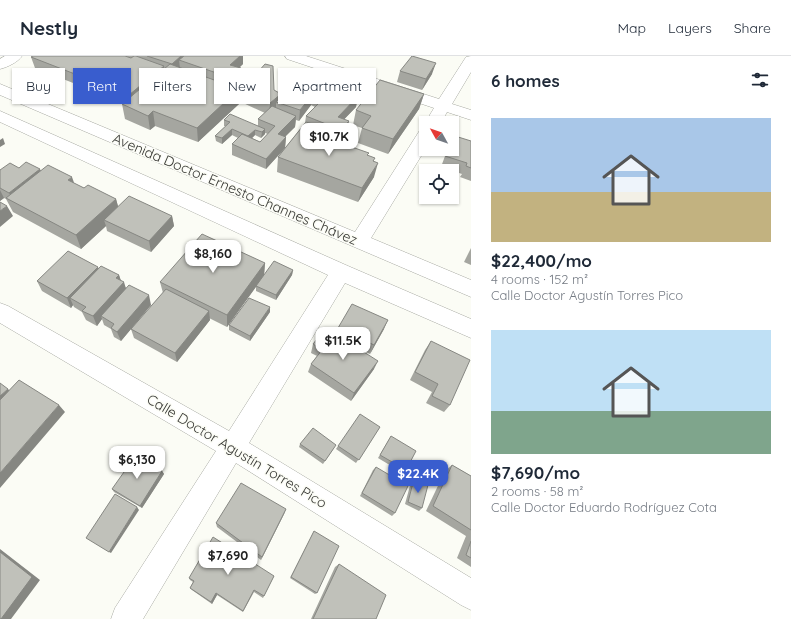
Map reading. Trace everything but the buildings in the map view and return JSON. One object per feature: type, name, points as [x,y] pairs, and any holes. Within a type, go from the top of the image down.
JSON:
[{"type":"street","points":[[0,65],[15,56]]},
{"type":"street","points":[[292,56],[471,115]]},
{"type":"street","points":[[437,116],[471,60]]},
{"type":"street","name":"Avenida Doctor Ernesto Channes Chávez","points":[[0,89],[471,289]]},
{"type":"street","name":"Avenida Doctor Ernesto Channes Chávez","points":[[0,116],[341,272],[471,329]]},
{"type":"street","points":[[359,242],[419,145]]},
{"type":"street","points":[[126,619],[341,272]]},
{"type":"street","name":"Calle Doctor Agustín Torres Pico","points":[[0,312],[233,446],[471,595]]}]
